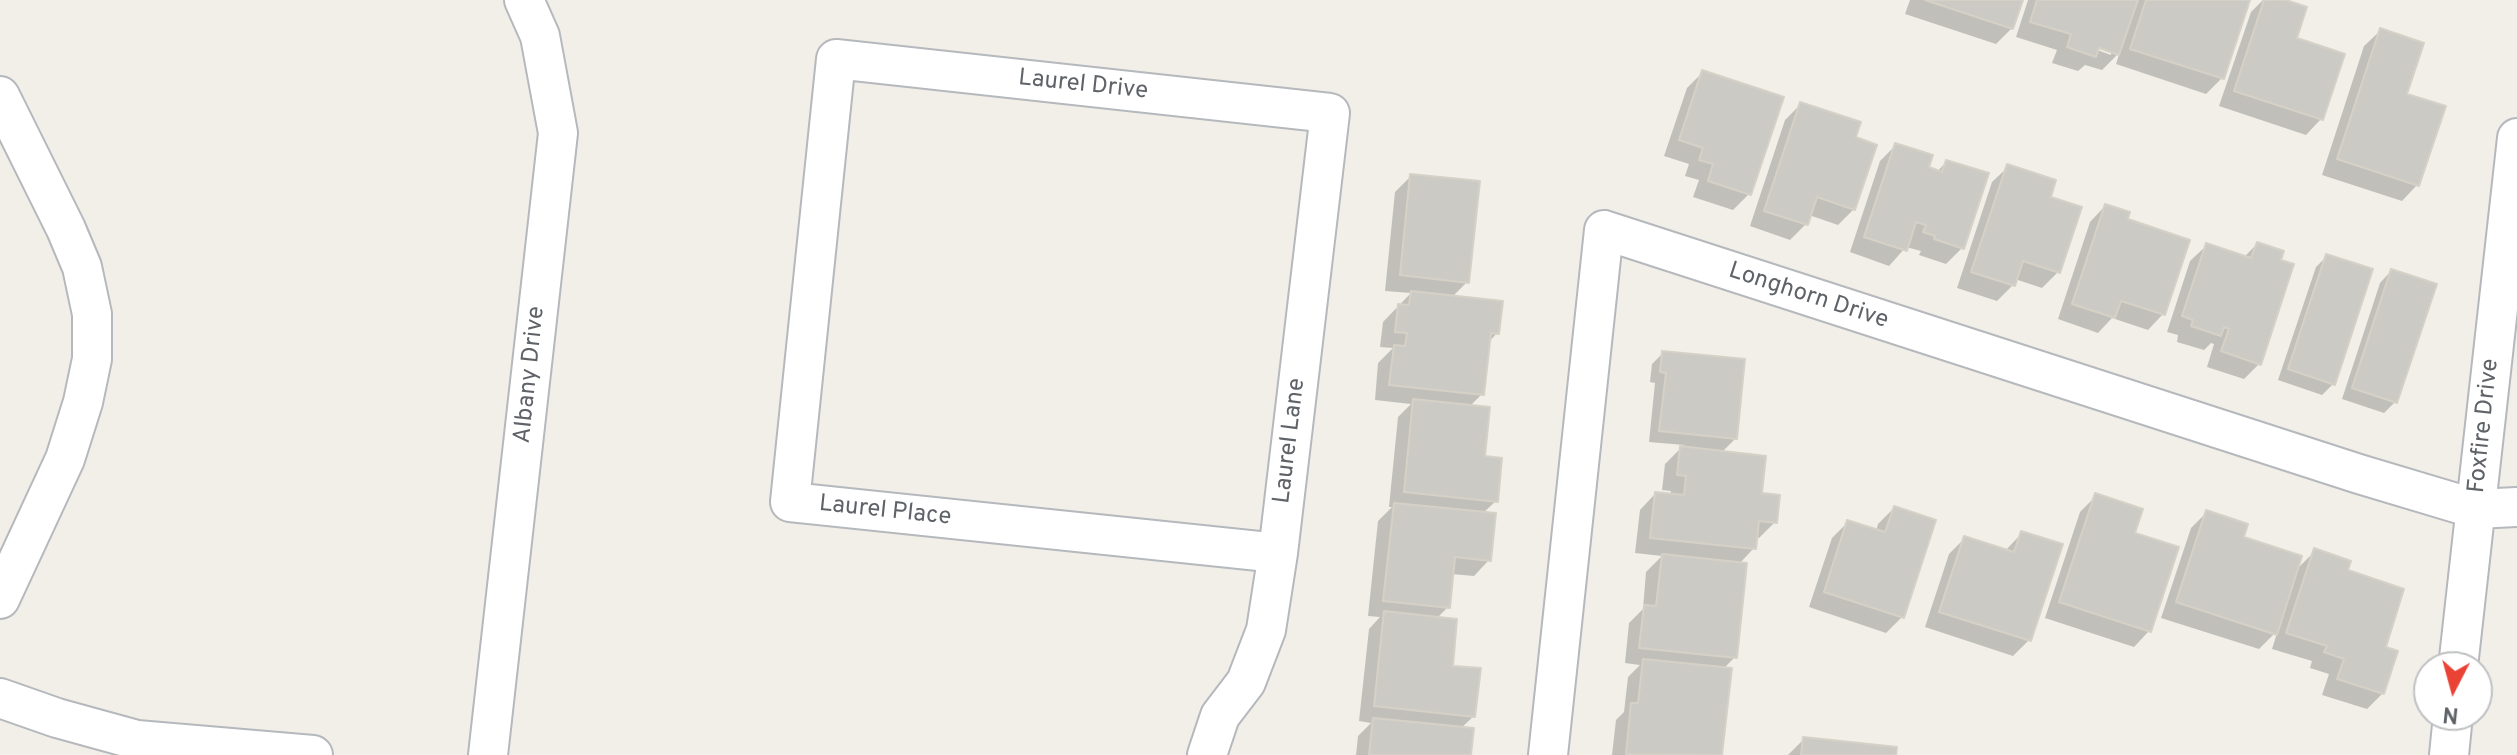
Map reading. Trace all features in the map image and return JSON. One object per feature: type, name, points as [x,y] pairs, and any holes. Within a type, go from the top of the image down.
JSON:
[{"type":"street","name":"Albany Drive","points":[[488,755],[558,133],[540,36],[524,0]]},
{"type":"street","name":"Laurel Drive","points":[[836,59],[1330,113]]},
{"type":"street","name":"Laurel Place","points":[[836,59],[790,502],[1278,553]]},
{"type":"street","points":[[0,96],[66,229],[82,267],[92,314],[92,359],[83,402],[65,459],[0,599]]},
{"type":"street","name":"Laurel Lane","points":[[1207,755],[1220,716],[1246,682],[1266,630],[1278,553],[1330,113]]},
{"type":"street","name":"Foxfire Drive","points":[[2460,651],[2517,138]]},
{"type":"street","name":"Longhorn Drive","points":[[1548,755],[1604,230],[2105,393],[2476,509],[2517,507]]},
{"type":"street","points":[[0,698],[57,718],[137,740],[313,755]]},
{"type":"street","points":[[2449,755],[2451,731]]},
{"type":"building","points":[[1925,0],[2023,0],[2013,29]]},
{"type":"building","points":[[2037,0],[2138,0],[2119,55],[2099,48],[2096,57],[2067,47],[2071,34],[2030,22]]},
{"type":"building","points":[[2146,0],[2250,0],[2224,79],[2130,49]]},
{"type":"building","points":[[2264,0],[2286,0],[2307,7],[2297,38],[2345,54],[2323,120],[2234,91]]},
{"type":"building","points":[[2380,28],[2424,43],[2407,94],[2446,106],[2419,186],[2337,159]]},
{"type":"building","points":[[1702,70],[1784,97],[1751,195],[1708,181],[1713,164],[1699,160],[1703,148],[1679,140]]},
{"type":"building","points":[[1800,102],[1861,122],[1856,137],[1877,145],[1855,210],[1817,197],[1808,225],[1764,211]]},
{"type":"building","points":[[1895,143],[1933,155],[1929,167],[1942,172],[1946,160],[1989,173],[1964,249],[1934,239],[1935,236],[1923,232],[1926,225],[1916,222],[1907,251],[1864,237]]},
{"type":"building","points":[[2007,164],[2056,180],[2051,197],[2082,207],[2060,273],[2023,261],[2015,286],[1971,272]]},
{"type":"building","points":[[1410,174],[1480,181],[1469,283],[1400,275]]},
{"type":"building","points":[[2105,204],[2130,212],[2128,219],[2190,240],[2165,315],[2121,301],[2115,318],[2072,304]]},
{"type":"building","points":[[2257,242],[2284,251],[2281,260],[2294,264],[2261,365],[2221,351],[2229,329],[2224,327],[2221,336],[2191,326],[2193,320],[2182,316],[2206,243],[2251,258]]},
{"type":"building","points":[[2326,254],[2373,269],[2335,385],[2288,369]]},
{"type":"building","points":[[2391,269],[2437,284],[2397,403],[2352,388]]},
{"type":"building","points":[[1411,291],[1503,301],[1499,334],[1491,333],[1484,395],[1389,385],[1394,345],[1405,346],[1407,333],[1395,332],[1398,304],[1409,305]]},
{"type":"building","points":[[1662,351],[1745,359],[1737,439],[1659,431],[1666,373],[1660,372]]},
{"type":"building","points":[[1413,399],[1490,407],[1485,456],[1502,458],[1498,502],[1404,492]]},
{"type":"building","points":[[1680,446],[1766,456],[1762,493],[1780,495],[1777,523],[1759,521],[1756,549],[1650,538],[1655,492],[1684,495],[1686,476],[1677,475]]},
{"type":"building","points":[[2095,493],[2143,509],[2135,533],[2179,547],[2151,632],[2059,602]]},
{"type":"building","points":[[1394,503],[1496,513],[1491,561],[1455,557],[1450,608],[1383,601]]},
{"type":"building","points":[[1894,506],[1936,520],[1904,618],[1824,592],[1847,520],[1885,532]]},
{"type":"building","points":[[2206,510],[2248,524],[2244,537],[2302,556],[2277,635],[2176,602]]},
{"type":"building","points":[[2021,531],[2063,544],[2031,641],[1939,612],[1964,536],[2014,552]]},
{"type":"building","points":[[2314,548],[2351,561],[2348,570],[2404,589],[2386,647],[2398,651],[2384,694],[2337,679],[2344,659],[2324,652],[2327,646],[2286,633]]},
{"type":"building","points":[[1662,554],[1747,563],[1737,658],[1639,648],[1644,605],[1656,606]]},
{"type":"building","points":[[1384,611],[1457,619],[1453,666],[1481,668],[1475,717],[1374,706]]},
{"type":"building","points":[[1643,659],[1732,668],[1722,755],[1626,754],[1631,703],[1638,703]]},
{"type":"building","points":[[1373,718],[1474,728],[1471,755],[1369,755]]},
{"type":"building","points":[[1803,737],[1897,747],[1896,755],[1801,755]]}]
